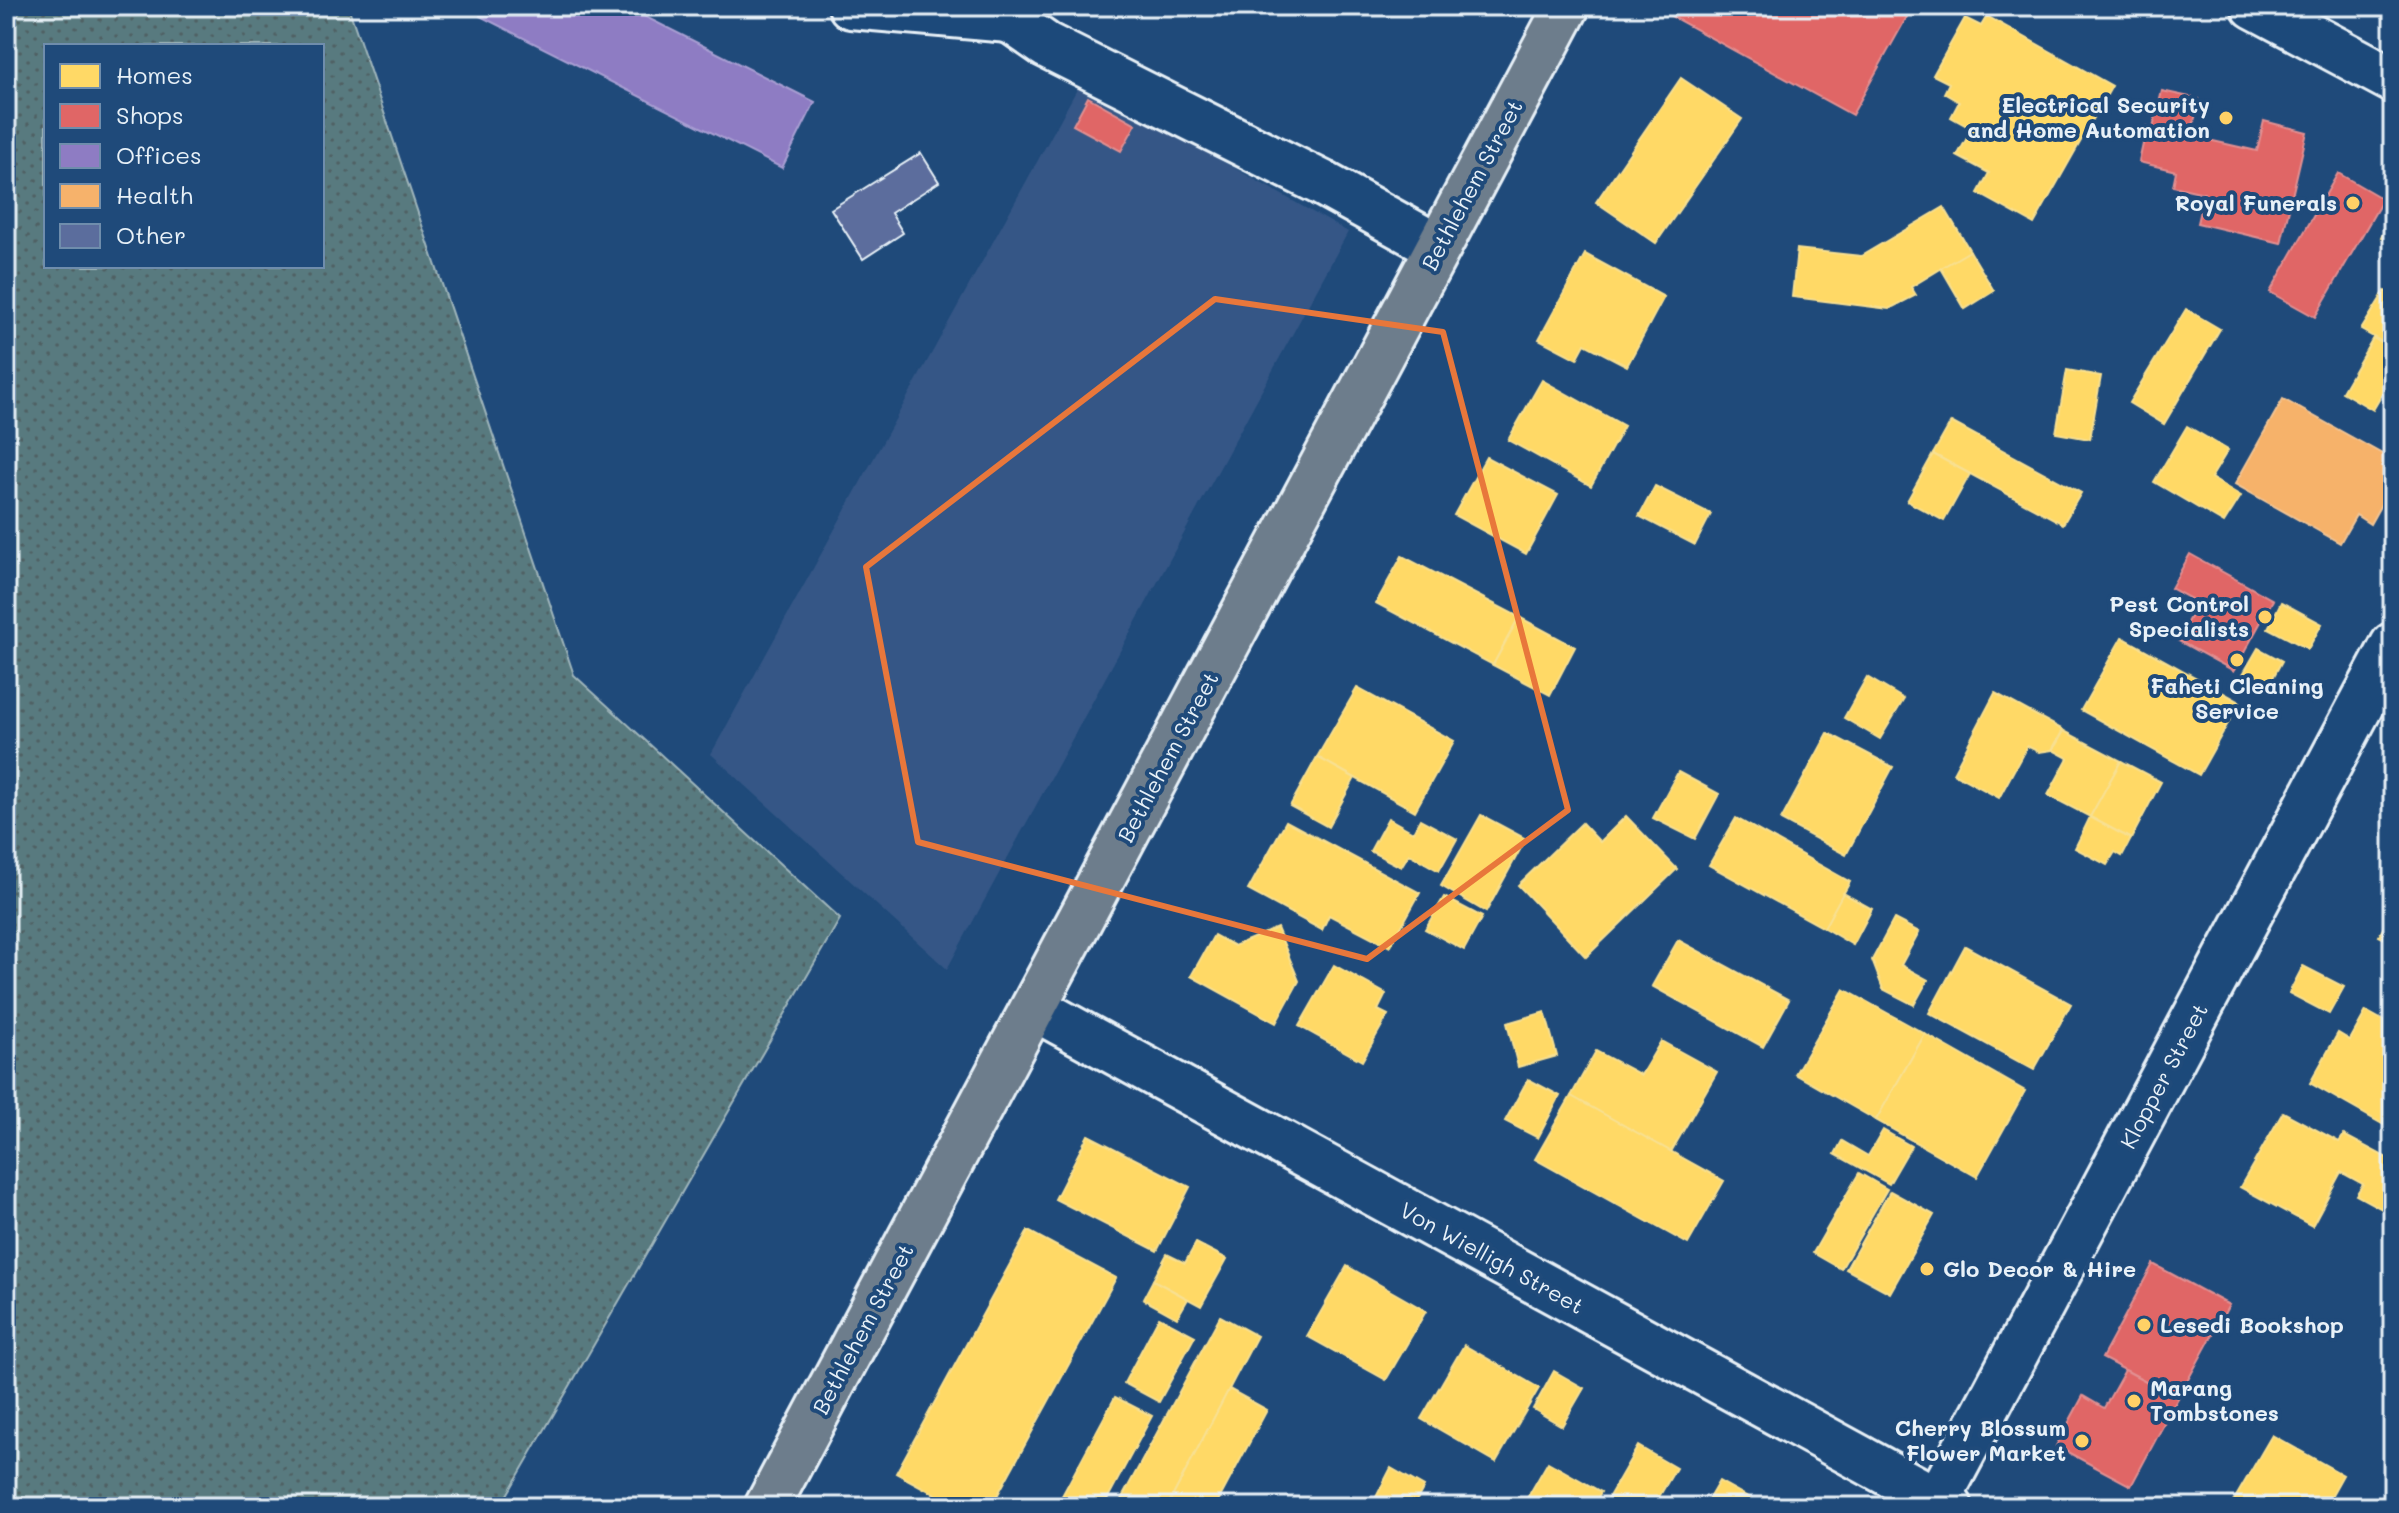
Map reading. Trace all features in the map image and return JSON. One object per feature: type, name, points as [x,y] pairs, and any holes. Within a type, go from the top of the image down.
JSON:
[{"type":"main road","name":"Bethlehem Street","points":[[767,1507],[1567,6]]},
{"type":"street","points":[[851,6],[999,13],[1046,45],[1322,183],[1438,247]]},
{"type":"street","points":[[2254,6],[2393,80]]},
{"type":"street","name":"Klopper Street","points":[[1941,1505],[2393,645]]},
{"type":"street","name":"Von Wielligh Street","points":[[1034,1008],[1941,1505]]},
{"type":"highlighted area","points":[[1215,299],[1443,332],[1568,810],[1367,959],[918,842],[866,567]]},
{"type":"shaded area","points":[[1081,82],[1348,232],[947,969],[711,754]]},
{"type":"green space","points":[[6,6],[348,6],[574,675],[840,919],[500,1507],[6,1507]]},
{"type":"building: Homes","points":[[1987,16],[2112,86],[2034,224],[1978,193],[1989,173],[1957,156],[1972,129],[1951,117],[1959,102],[1944,93],[1949,83],[1933,75],[1965,18],[1981,26]]},
{"type":"building: Homes","points":[[1681,78],[1742,119],[1656,243],[1596,202]]},
{"type":"building: Homes","points":[[1944,207],[1970,251],[1911,287],[1916,295],[1889,309],[1792,297],[1797,249],[1861,256]]},
{"type":"building: Homes","points":[[2393,214],[2393,244],[2381,238]]},
{"type":"building: Homes","points":[[1970,251],[1994,291],[1965,309],[1941,268]]},
{"type":"building: Homes","points":[[1585,254],[1664,297],[1627,366],[1585,344],[1577,359],[1539,339]]},
{"type":"building: Homes","points":[[2385,291],[2393,296],[2393,348],[2361,330]]},
{"type":"building: Homes","points":[[2186,309],[2220,329],[2164,424],[2129,403]]},
{"type":"building: Homes","points":[[2373,338],[2393,350],[2393,376],[2373,410],[2342,392]]},
{"type":"building: Homes","points":[[2067,370],[2101,376],[2090,439],[2056,433]]},
{"type":"building: Homes","points":[[1542,380],[1624,426],[1591,486],[1508,440]]},
{"type":"building: Homes","points":[[1951,422],[2081,493],[2063,524],[1933,454]]},
{"type":"building: Homes","points":[[2187,426],[2228,450],[2211,478],[2241,496],[2224,523],[2154,482]]},
{"type":"building: Homes","points":[[1933,454],[1970,474],[1944,521],[1907,501]]},
{"type":"building: Homes","points":[[1486,457],[1558,495],[1526,554],[1454,515]]},
{"type":"building: Homes","points":[[1655,486],[1711,514],[1695,545],[1639,516]]},
{"type":"building: Homes","points":[[1402,556],[1519,617],[1493,665],[1376,603]]},
{"type":"building: Homes","points":[[2281,602],[2322,624],[2308,649],[2268,628]]},
{"type":"building: Homes","points":[[1519,617],[1575,647],[1550,695],[1493,665]]},
{"type":"building: Homes","points":[[2122,637],[2240,702],[2199,775],[2081,710]]},
{"type":"building: Homes","points":[[2258,648],[2282,661],[2268,687],[2243,674]]},
{"type":"building: Homes","points":[[1867,677],[1904,699],[1880,739],[1844,718]]},
{"type":"building: Homes","points":[[1357,688],[1454,741],[1415,811],[1317,757]]},
{"type":"building: Homes","points":[[1995,693],[2063,730],[2052,750],[2039,752],[2027,746],[1999,798],[1953,773]]},
{"type":"building: Homes","points":[[2064,731],[2121,761],[2090,817],[2048,795],[2068,758],[2053,750]]},
{"type":"building: Homes","points":[[1828,733],[1893,767],[1846,855],[1781,820]]},
{"type":"building: Homes","points":[[1317,757],[1355,778],[1328,827],[1290,806]]},
{"type":"building: Homes","points":[[2121,761],[2161,782],[2131,839],[2090,817]]},
{"type":"building: Homes","points":[[1678,772],[1719,794],[1695,839],[1653,818]]},
{"type":"building: Homes","points":[[1481,815],[1526,839],[1486,912],[1441,886]]},
{"type":"building: Homes","points":[[1626,816],[1677,869],[1586,957],[1518,885],[1582,823],[1600,842]]},
{"type":"building: Homes","points":[[2090,817],[2131,839],[2122,856],[2115,852],[2107,865],[2075,848]]},
{"type":"building: Homes","points":[[1388,818],[1413,832],[1420,819],[1457,839],[1439,871],[1409,854],[1401,867],[1370,851]]},
{"type":"building: Homes","points":[[1736,818],[1850,882],[1824,928],[1709,865]]},
{"type":"building: Homes","points":[[1286,821],[1420,893],[1390,947],[1329,915],[1322,930],[1248,890]]},
{"type":"building: Homes","points":[[1843,893],[1872,909],[1853,945],[1824,928]]},
{"type":"building: Homes","points":[[1444,897],[1482,917],[1464,950],[1425,929]]},
{"type":"building: Homes","points":[[2393,910],[2393,943],[2379,936]]},
{"type":"building: Homes","points":[[1894,919],[1919,932],[1901,965],[1928,980],[1914,1005],[1883,989],[1872,960]]},
{"type":"building: Homes","points":[[1277,928],[1299,981],[1276,1023],[1191,976],[1214,935],[1234,946]]},
{"type":"building: Homes","points":[[1678,940],[1789,1000],[1763,1047],[1652,986]]},
{"type":"building: Homes","points":[[1965,946],[2071,1004],[2034,1070],[1929,1013]]},
{"type":"building: Homes","points":[[1334,965],[1386,994],[1378,1010],[1388,1015],[1362,1061],[1299,1026]]},
{"type":"building: Homes","points":[[2303,966],[2344,987],[2329,1014],[2289,993]]},
{"type":"building: Homes","points":[[1844,989],[1925,1034],[1876,1120],[1795,1074]]},
{"type":"building: Homes","points":[[2366,1011],[2393,1026],[2393,1130],[2310,1083],[2338,1033],[2350,1040]]},
{"type":"building: Homes","points":[[1545,1012],[1557,1056],[1518,1067],[1507,1023]]},
{"type":"building: Homes","points":[[1925,1034],[2025,1091],[1977,1177],[1876,1120]]},
{"type":"building: Homes","points":[[1661,1041],[1717,1072],[1671,1152],[1571,1096],[1596,1051],[1641,1075]]},
{"type":"building: Homes","points":[[1528,1079],[1560,1096],[1538,1138],[1505,1121]]},
{"type":"building: Homes","points":[[1571,1096],[1724,1181],[1688,1244],[1535,1159]]},
{"type":"building: Homes","points":[[2283,1112],[2339,1142],[2344,1135],[2393,1161],[2393,1215],[2356,1195],[2363,1184],[2341,1172],[2312,1226],[2240,1187]]},
{"type":"building: Homes","points":[[1883,1130],[1911,1146],[1889,1184],[1835,1154],[1842,1141],[1868,1156]]},
{"type":"building: Homes","points":[[1088,1135],[1190,1187],[1157,1251],[1055,1199]]},
{"type":"building: Homes","points":[[1859,1173],[1887,1189],[1841,1269],[1813,1253]]},
{"type":"building: Homes","points":[[1890,1191],[1934,1215],[1890,1293],[1846,1269]]},
{"type":"building: Homes","points":[[1028,1231],[1116,1278],[991,1507],[959,1507],[896,1473]]},
{"type":"building: Homes","points":[[1196,1243],[1227,1259],[1201,1306],[1153,1280],[1167,1254],[1185,1263]]},
{"type":"building: Homes","points":[[1347,1266],[1426,1311],[1386,1380],[1307,1336]]},
{"type":"building: Homes","points":[[1153,1280],[1188,1299],[1177,1318],[1143,1299]]},
{"type":"building: Homes","points":[[1220,1316],[1257,1336],[1167,1507],[1117,1507]]},
{"type":"building: Homes","points":[[1159,1317],[1195,1336],[1159,1402],[1124,1383]]},
{"type":"building: Homes","points":[[1464,1345],[1539,1388],[1496,1462],[1421,1419]]},
{"type":"building: Homes","points":[[1554,1371],[1584,1388],[1562,1426],[1533,1409]]},
{"type":"building: Homes","points":[[1229,1389],[1267,1410],[1215,1507],[1167,1507]]},
{"type":"building: Homes","points":[[1115,1397],[1152,1416],[1103,1507],[1056,1507]]},
{"type":"building: Homes","points":[[2272,1435],[2343,1475],[2325,1507],[2230,1507]]},
{"type":"building: Homes","points":[[1638,1446],[1676,1468],[1653,1507],[1603,1507]]},
{"type":"building: Homes","points":[[1548,1462],[1601,1492],[1593,1507],[1522,1507]]},
{"type":"building: Homes","points":[[1391,1468],[1424,1487],[1413,1507],[1371,1507]]},
{"type":"building: Homes","points":[[1719,1481],[1766,1507],[1704,1507]]},
{"type":"building: Shops","points":[[1663,6],[1913,6],[1852,115],[1660,10]]},
{"type":"building: Shops","points":[[2162,91],[2199,99],[2191,136],[2257,151],[2264,121],[2307,132],[2281,243],[2197,223],[2204,193],[2173,186],[2176,171],[2139,162],[2147,126],[2153,127]]},
{"type":"building: Shops","points":[[1088,97],[1136,124],[1121,151],[1073,125]]},
{"type":"building: Shops","points":[[2338,173],[2383,199],[2315,317],[2270,292]]},
{"type":"building: Shops","points":[[2190,554],[2273,600],[2234,671],[2177,640],[2198,603],[2171,588]]},
{"type":"building: Shops","points":[[2153,1264],[2229,1305],[2178,1398],[2102,1358]]},
{"type":"building: Shops","points":[[2125,1370],[2178,1398],[2131,1486],[2056,1446],[2083,1396],[2104,1408]]},
{"type":"building: Offices","points":[[485,6],[624,6],[815,102],[782,168],[480,16]]},
{"type":"building: Health","points":[[2283,399],[2393,460],[2393,483],[2370,524],[2356,515],[2340,543],[2235,484]]},
{"type":"building: Other","points":[[921,153],[939,182],[891,213],[903,233],[863,259],[831,209]]},
{"type":"place","name":"Electrical Security and Home Automation","points":[[2226,118]]},
{"type":"place","name":"Royal Funerals","points":[[2353,203]]},
{"type":"place","name":"Pest Control Specialists","points":[[2265,617]]},
{"type":"place","name":"Faheti Cleaning Service","points":[[2237,660]]},
{"type":"place","name":"Glo Decor & Hire","points":[[1927,1269]]},
{"type":"place","name":"Lesedi Bookshop","points":[[2144,1325]]},
{"type":"place","name":"Marang Tombstones","points":[[2134,1401]]},
{"type":"place","name":"Cherry Blossum Flower Market","points":[[2082,1441]]}]
